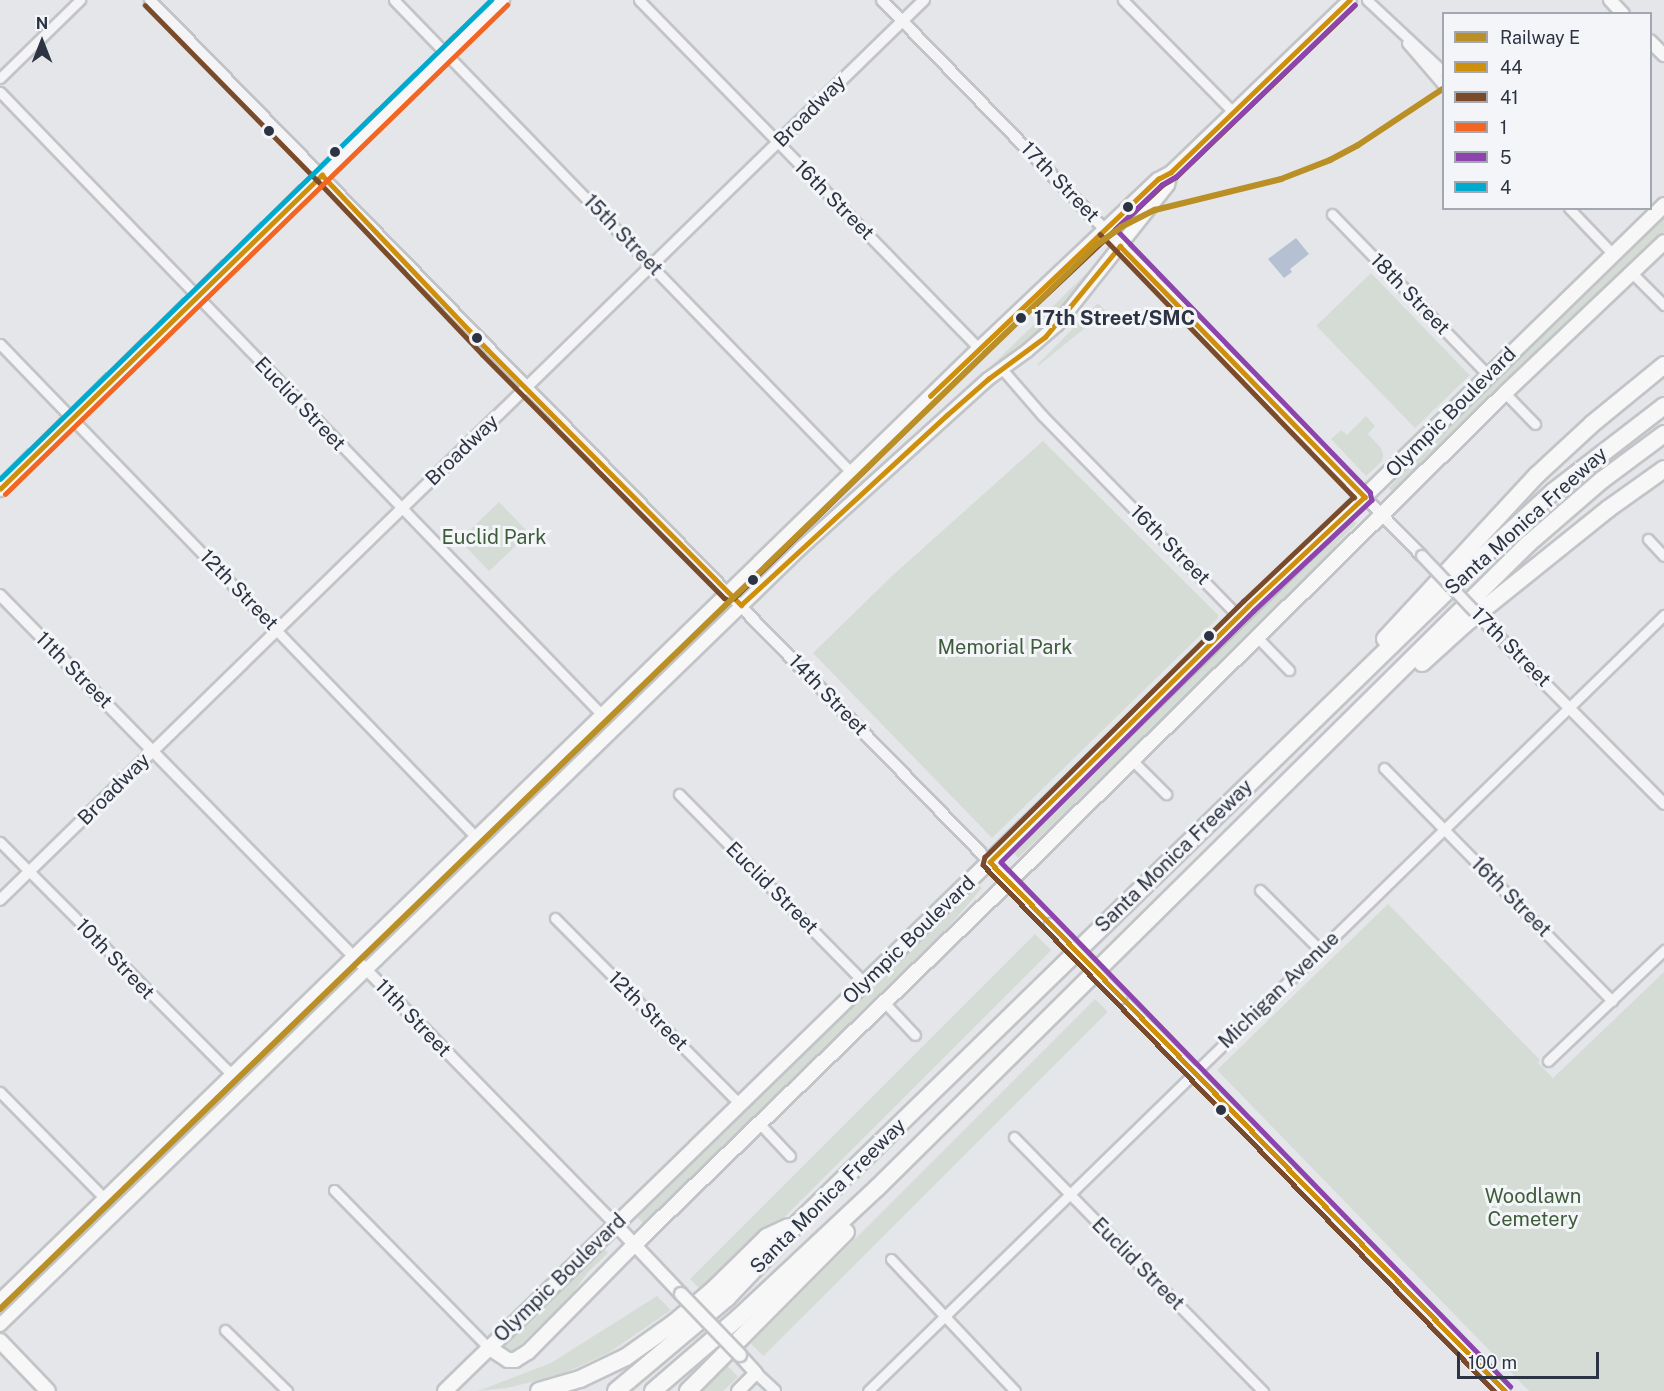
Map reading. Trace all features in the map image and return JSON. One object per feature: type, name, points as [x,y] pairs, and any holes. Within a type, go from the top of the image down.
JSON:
[{"type":"highway","points":[[1335,699],[1401,618],[1537,475],[1592,424],[1664,364]]},
{"type":"highway","name":"Santa Monica Freeway","points":[[616,1391],[727,1298],[799,1222],[1335,699],[1554,491],[1664,406]]},
{"type":"highway","name":"Santa Monica Freeway","points":[[652,1391],[739,1317],[877,1188],[1528,544],[1602,480],[1664,434]]},
{"type":"highway","points":[[1332,738],[1362,721],[1465,624],[1608,509],[1664,469]]},
{"type":"highway","points":[[688,1391],[846,1232],[877,1188]]},
{"type":"highway","points":[[539,1391],[580,1379],[626,1357],[675,1322],[767,1238],[799,1222]]},
{"type":"main road","points":[[0,489],[502,0]]},
{"type":"main road","points":[[0,1300],[979,348],[1158,179],[1171,172],[1350,0]]},
{"type":"main road","points":[[1610,0],[1621,12]]},
{"type":"main road","points":[[1652,43],[1664,55]]},
{"type":"main road","points":[[0,1325],[741,605],[947,415],[1057,325],[1168,185],[1171,172]]},
{"type":"main road","name":"Olympic Boulevard","points":[[445,1391],[1664,205]]},
{"type":"main road","name":"Olympic Boulevard","points":[[488,1347],[508,1360],[515,1360],[528,1352],[634,1245],[1133,761],[1505,393],[1664,242]]},
{"type":"main road","name":"11th Street","points":[[616,1225],[756,1373]]},
{"type":"main road","points":[[0,1341],[41,1389]]},
{"type":"main road","points":[[738,1391],[756,1373]]},
{"type":"street","points":[[0,78],[80,0]]},
{"type":"street","name":"14th Street","points":[[150,0],[1505,1391]]},
{"type":"street","name":"15th Street","points":[[394,0],[851,472]]},
{"type":"street","name":"16th Street","points":[[639,0],[777,144],[979,348]]},
{"type":"street","name":"17th Street","points":[[882,0],[1499,637],[1664,804]]},
{"type":"street","name":"Broadway","points":[[0,900],[924,0]]},
{"type":"street","points":[[1123,0],[1234,112]]},
{"type":"street","points":[[1367,0],[1400,34],[1442,71]]},
{"type":"street","points":[[1400,34],[1417,58],[1442,85]]},
{"type":"street","name":"Euclid Street","points":[[0,92],[196,298],[602,715]]},
{"type":"street","points":[[1571,210],[1613,255]]},
{"type":"street","name":"18th Street","points":[[1332,214],[1488,375]]},
{"type":"street","points":[[1631,272],[1664,305]]},
{"type":"street","name":"12th Street","points":[[0,344],[476,837]]},
{"type":"street","name":"16th Street","points":[[1002,369],[1045,417],[1239,617]]},
{"type":"street","points":[[1505,393],[1535,424]]},
{"type":"street","points":[[1648,539],[1664,556]]},
{"type":"street","name":"11th Street","points":[[0,595],[616,1225]]},
{"type":"street","name":"Michigan Avenue","points":[[868,1391],[1664,615]]},
{"type":"street","points":[[1257,637],[1289,670]]},
{"type":"street","points":[[1133,761],[1166,794]]},
{"type":"street","name":"16th Street","points":[[1384,768],[1612,1000]]},
{"type":"street","name":"Euclid Street","points":[[679,794],[865,983]]},
{"type":"street","name":"10th Street","points":[[0,842],[232,1076]]},
{"type":"street","points":[[1260,890],[1320,950]]},
{"type":"street","name":"12th Street","points":[[555,918],[740,1104]]},
{"type":"street","points":[[1548,1061],[1664,950]]},
{"type":"street","points":[[884,1002],[915,1035]]},
{"type":"street","points":[[0,1092],[105,1199]]},
{"type":"street","points":[[759,1124],[790,1156]]},
{"type":"street","name":"Euclid Street","points":[[1014,1137],[1263,1391]]},
{"type":"street","points":[[334,1190],[488,1347]]},
{"type":"street","points":[[891,1258],[1015,1391]]},
{"type":"street","points":[[225,1330],[286,1391]]},
{"type":"street","name":"11th Street","points":[[756,1373],[775,1391]]},
{"type":"green space","points":[[1664,213],[1664,232],[1393,493],[1389,488],[1412,464],[1424,447]]},
{"type":"green space","points":[[1088,272],[1052,323],[985,375],[984,373]]},
{"type":"green space","points":[[1371,273],[1470,375],[1415,428],[1316,326]]},
{"type":"green space","points":[[1098,303],[1106,311],[1038,366],[1037,365]]},
{"type":"green space","points":[[1366,416],[1375,426],[1368,434],[1381,448],[1383,454],[1382,461],[1366,476],[1331,439],[1341,430],[1347,435]]},
{"type":"green space","name":"Memorial Park","points":[[1043,441],[1218,615],[1218,618],[992,838],[813,653],[893,575]]},
{"type":"green space","name":"Euclid Park","points":[[499,502],[529,533],[489,571],[459,540]]},
{"type":"green space","points":[[1352,518],[1356,524],[1338,542],[1320,567],[1018,858],[1013,852],[1046,813]]},
{"type":"green space","points":[[977,883],[982,888],[944,932],[643,1223],[638,1218],[674,1175]]},
{"type":"green space","name":"Woodlawn Cemetery","points":[[1388,904],[1540,1060],[1538,1063],[1553,1078],[1664,972],[1664,1391],[1529,1391],[1217,1070]]},
{"type":"green space","points":[[1035,934],[1051,950],[706,1295],[690,1279]]},
{"type":"green space","points":[[1095,999],[1108,1012],[763,1356],[751,1343]]},
{"type":"green space","points":[[602,1247],[608,1253],[588,1272],[569,1298],[513,1352],[504,1349],[503,1343]]},
{"type":"green space","points":[[657,1296],[671,1310],[610,1352],[563,1374],[507,1388],[478,1391],[551,1363]]},
{"type":"green space","points":[[725,1363],[738,1377],[723,1391],[698,1391]]},
{"type":"water","points":[[1296,238],[1309,254],[1290,269],[1292,272],[1284,278],[1268,259]]},
{"type":"rail line","name":"E","points":[[0,1309],[1098,244],[1121,227],[1155,210],[1281,179],[1330,160],[1358,145],[1442,89]]},
{"type":"transit line","name":"4","points":[[0,479],[491,0]]},
{"type":"transit line","name":"44","points":[[930,396],[1158,179],[1171,172],[1350,0]]},
{"type":"transit line","name":"41","points":[[145,5],[317,180],[482,354],[724,598],[729,600],[734,598],[984,353],[1162,185],[1176,177],[1355,5]]},
{"type":"transit line","name":"1","points":[[5,494],[507,5]]},
{"type":"transit line","name":"5","points":[[1355,5],[1176,177],[1162,185],[1116,229],[1370,492],[1372,500],[1254,611],[1001,862],[1510,1386]]},
{"type":"transit line","name":"44","points":[[322,175],[487,349],[741,605],[947,415],[988,379],[1045,337],[1120,246],[1365,497],[1249,606],[990,862],[1505,1391]]},
{"type":"transit line","name":"44","points":[[0,489],[322,175]]},
{"type":"transit line","name":"41","points":[[1100,234],[1354,497],[1244,601],[985,857],[983,865],[1494,1391]]},
{"type":"place","name":"17th Street/SMC","points":[[1021,318]]}]
